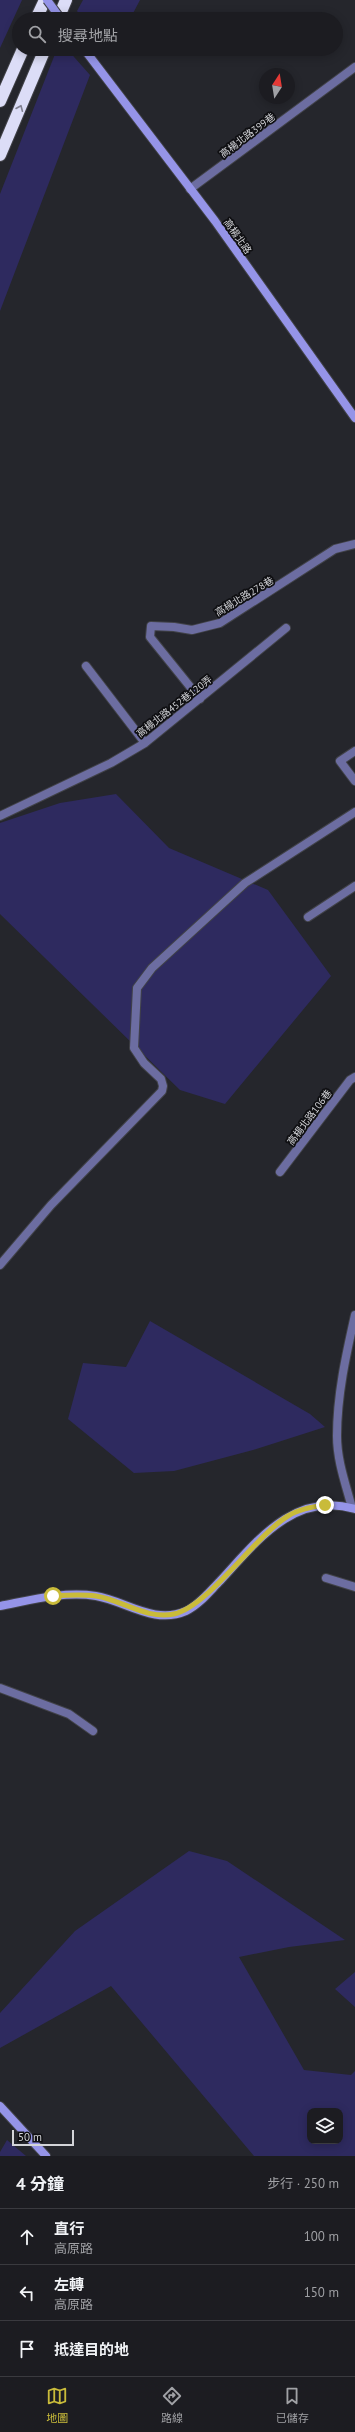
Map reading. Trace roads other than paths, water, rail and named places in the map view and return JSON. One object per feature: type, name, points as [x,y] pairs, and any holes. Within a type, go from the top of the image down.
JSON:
[{"type":"highway","points":[[40,12],[46,0]]},
{"type":"highway","points":[[61,12],[66,0]]},
{"type":"highway","points":[[0,101],[20,56]]},
{"type":"highway","points":[[0,155],[42,56]]},
{"type":"street","points":[[46,0],[55,12]]},
{"type":"street","name":"高楊北路","points":[[89,56],[215,221],[354,416]]},
{"type":"street","name":"高楊北路399巷","points":[[190,189],[355,67]]},
{"type":"street","name":"高楊北路278巷","points":[[200,699],[150,637],[151,626],[174,627],[192,630],[220,623],[335,549],[355,544]]},
{"type":"street","name":"高楊北路452巷120弄","points":[[0,816],[111,763],[145,743],[286,628]]},
{"type":"street","points":[[86,666],[145,743]]},
{"type":"street","points":[[355,751],[340,761],[355,780]]},
{"type":"street","points":[[0,1266],[51,1206],[162,1090],[164,1086],[161,1079],[144,1063],[134,1048],[138,988],[152,968],[245,883],[355,812]]},
{"type":"street","points":[[308,917],[355,886]]},
{"type":"street","name":"高楊北路106巷","points":[[280,1172],[350,1080],[355,1077]]},
{"type":"street","points":[[0,1606],[53,1596],[74,1594],[96,1596],[154,1615],[175,1614],[187,1610],[204,1597],[244,1555],[288,1516],[305,1508],[325,1505],[354,1509],[341,1468],[337,1437],[342,1370],[355,1315]]},
{"type":"street","points":[[326,1578],[355,1587]]},
{"type":"street","points":[[0,1688],[69,1714],[93,1731]]},
{"type":"street","points":[[0,2106],[46,2156]]}]
